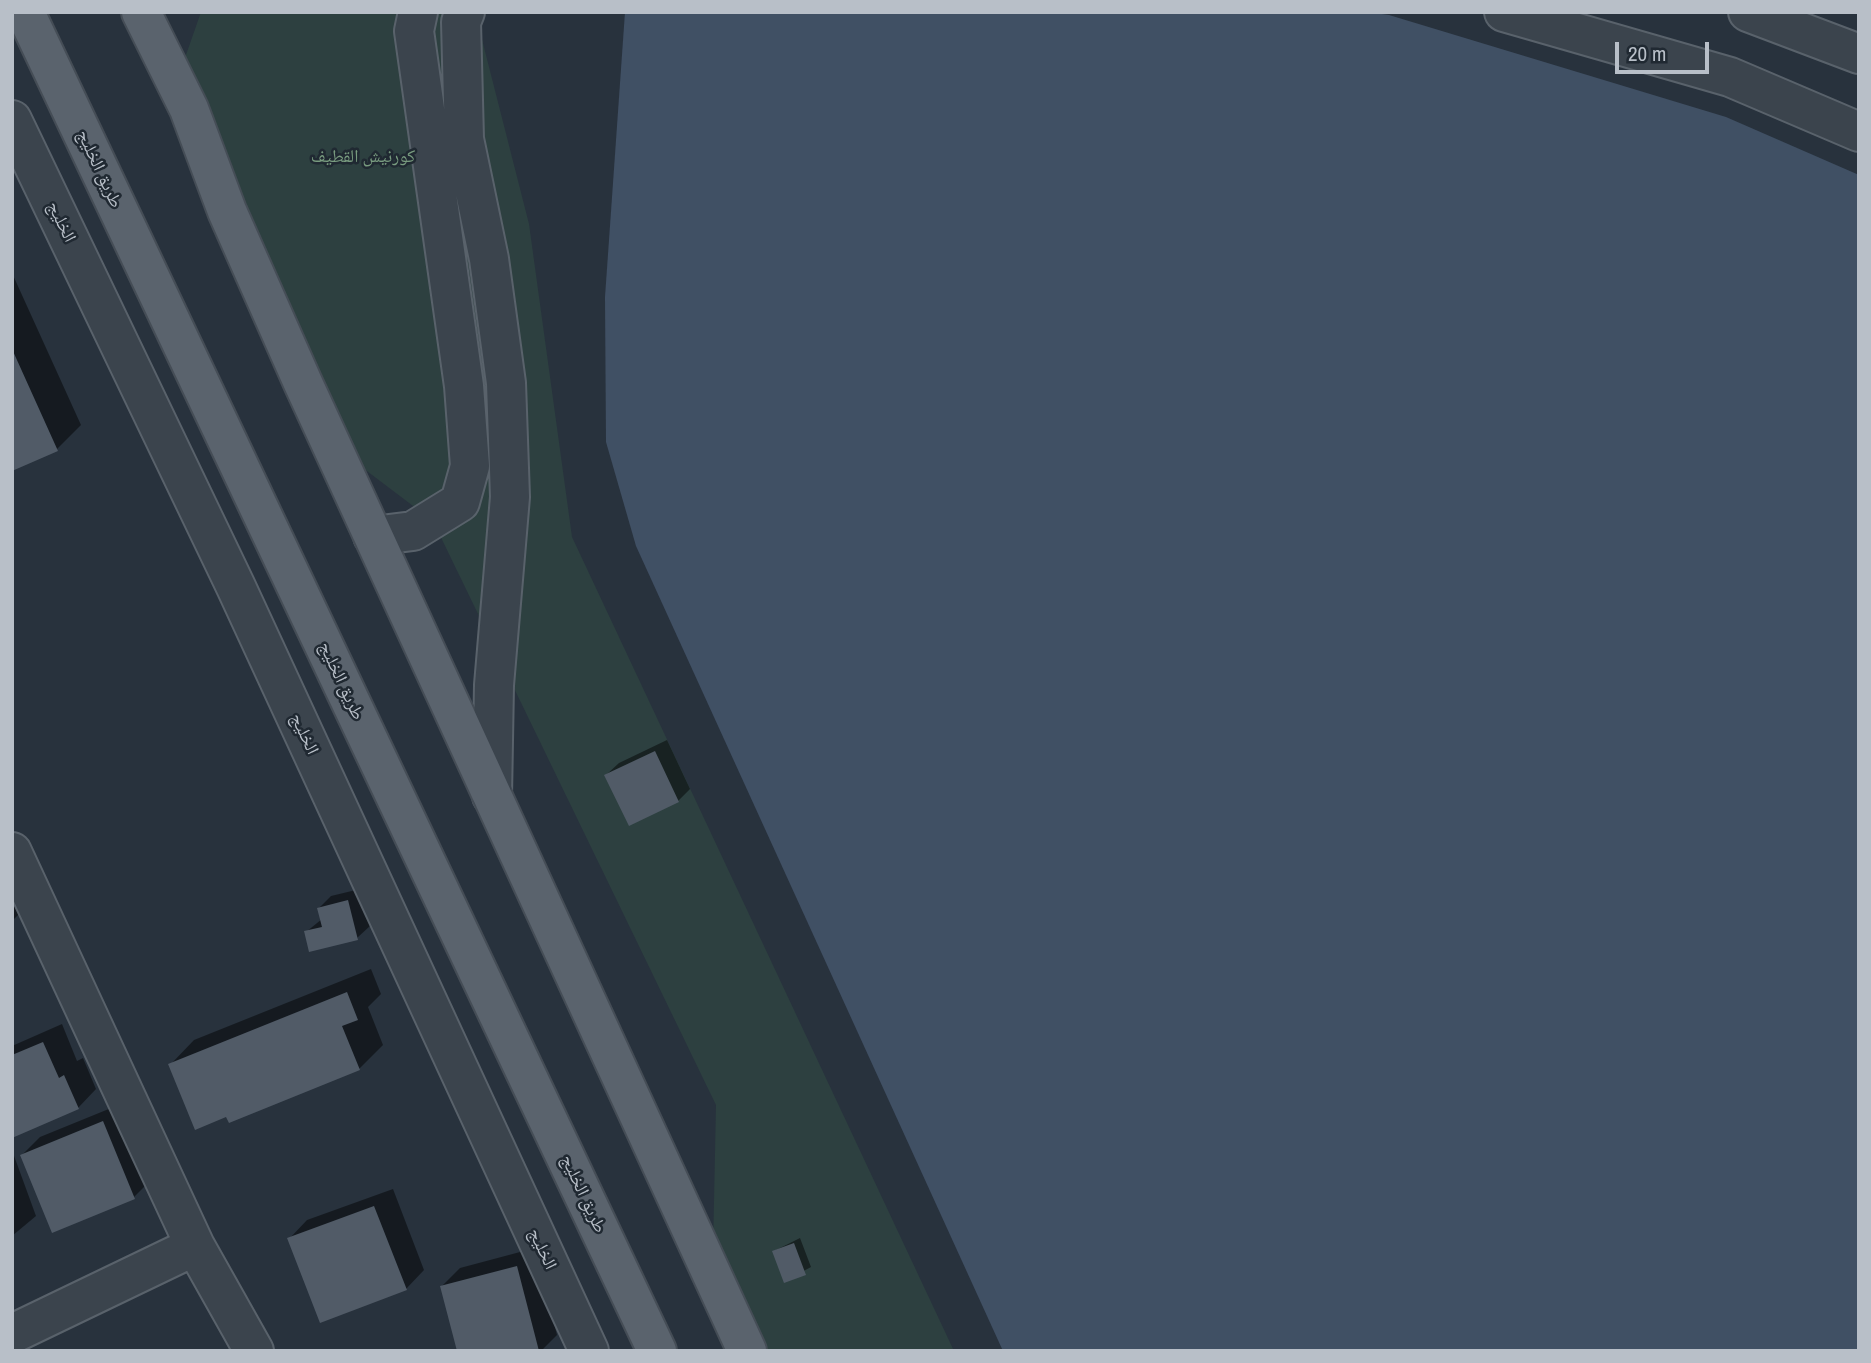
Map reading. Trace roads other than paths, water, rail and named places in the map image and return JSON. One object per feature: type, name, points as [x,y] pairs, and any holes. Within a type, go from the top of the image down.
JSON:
[{"type":"main road","name":"طريق الخليج","points":[[25,12],[657,1351]]},
{"type":"main road","points":[[141,12],[189,109],[227,211],[373,536],[747,1351]]},
{"type":"street","points":[[373,536],[413,531],[460,502],[470,466],[464,386],[414,31],[418,12]]},
{"type":"street","points":[[465,12],[461,22],[464,139],[489,259],[504,370],[510,497],[494,685],[492,796]]},
{"type":"street","points":[[1504,12],[1730,78],[1859,132]]},
{"type":"street","points":[[1748,12],[1859,54]]},
{"type":"street","name":"الخليج","points":[[12,120],[236,587],[589,1351]]},
{"type":"street","points":[[12,852],[195,1246],[254,1351]]},
{"type":"street","points":[[12,1334],[195,1246]]},
{"type":"water","points":[[625,12],[1368,12],[1389,15],[1726,117],[1859,175],[1859,1351],[1003,1351],[636,546],[606,442],[605,297]]},
{"type":"park label","name":"كورنيش القطيف","points":[[363,157]]}]
